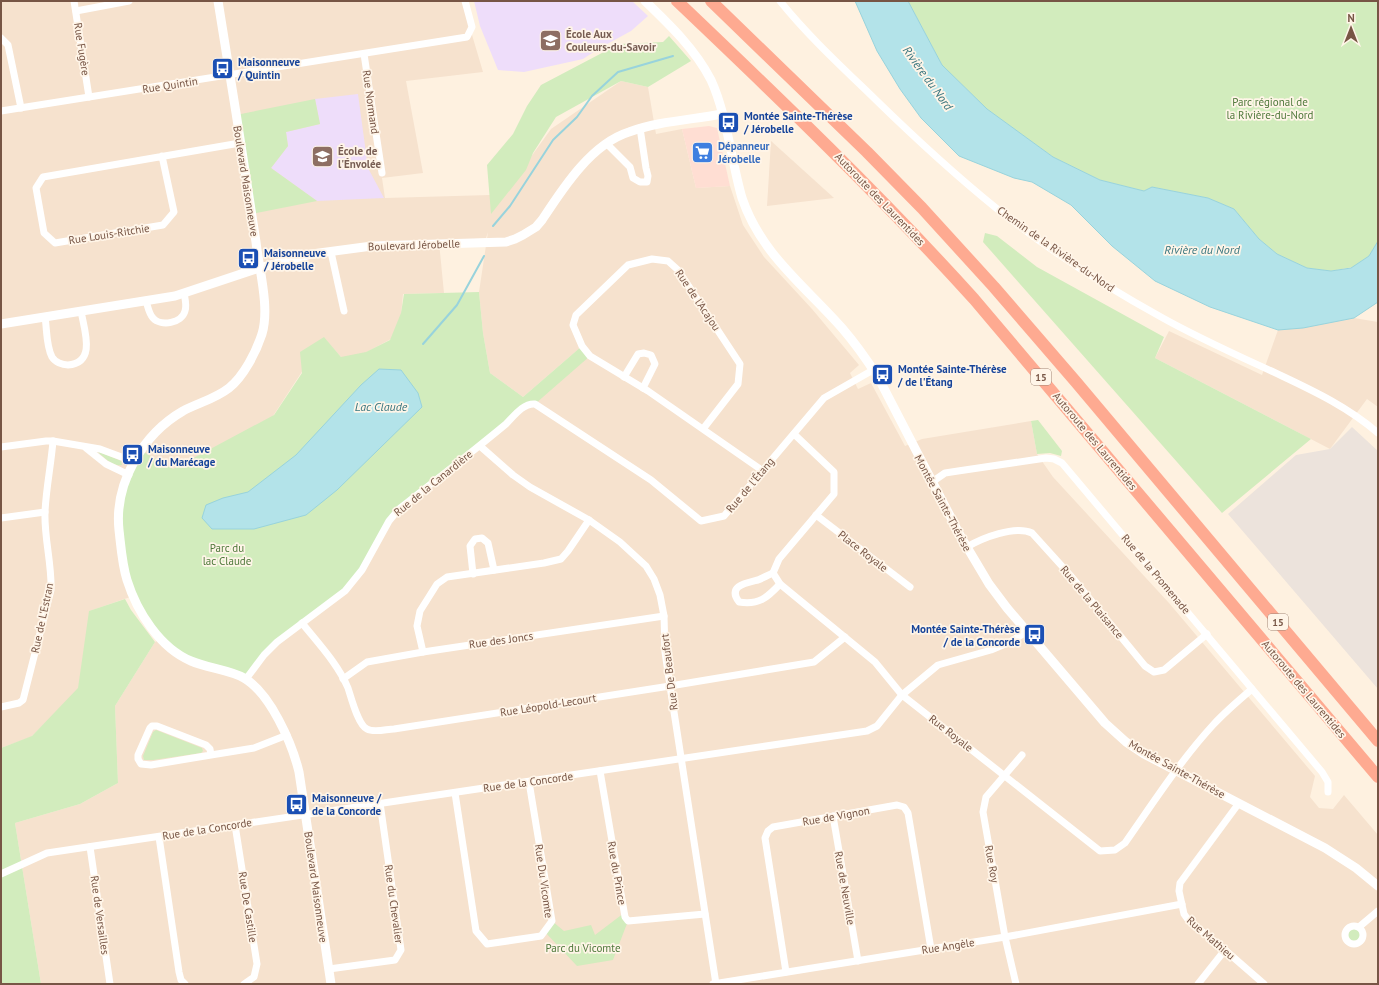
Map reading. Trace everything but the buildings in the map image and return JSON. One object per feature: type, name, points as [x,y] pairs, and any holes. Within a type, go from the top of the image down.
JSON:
[{"type":"highway","name":"Autoroute des Laurentides","points":[[677,1],[858,176],[969,293],[1378,777]]},
{"type":"highway","name":"Autoroute des Laurentides","points":[[711,1],[878,163],[994,287],[1076,382],[1378,741]]},
{"type":"street","name":"Rue Fugère","points":[[74,1],[89,97]]},
{"type":"street","points":[[76,11],[129,1]]},
{"type":"street","name":"Boulevard Maisonneuve","points":[[218,1],[265,310],[264,326],[260,341],[242,372],[233,384],[221,393],[189,408],[166,422],[149,439],[135,462],[123,488],[119,504],[118,524],[125,570],[130,590],[139,608],[160,638],[182,657],[200,665],[246,679],[264,698],[287,735],[296,760],[306,815],[331,984]]},
{"type":"street","name":"Rue Quintin","points":[[1,111],[230,76],[467,37],[472,27],[465,1]]},
{"type":"street","name":"Montée Sainte-Thérèse","points":[[645,1],[678,33],[694,53],[710,80],[722,114],[740,190],[747,212],[757,232],[777,260],[854,342],[873,370],[967,547],[1001,601],[1026,632],[1110,728],[1126,742],[1176,771],[1338,856],[1362,872],[1378,886]]},
{"type":"street","name":"Chemin de la Rivière-du-Nord","points":[[780,1],[834,60],[936,158],[996,209],[1089,274],[1152,312],[1191,333],[1326,398],[1360,418],[1378,433]]},
{"type":"street","points":[[1,38],[8,46],[21,108]]},
{"type":"street","name":"Rue Normand","points":[[364,54],[382,174]]},
{"type":"street","name":"Boulevard Jérobelle","points":[[1,324],[175,296],[259,268],[312,254],[372,246],[506,242],[515,240],[536,227],[577,170],[587,159],[618,136],[640,128],[722,114]]},
{"type":"street","points":[[607,144],[630,167],[633,178],[640,182],[647,182],[648,176],[640,128]]},
{"type":"street","name":"Rue Louis-Ritchie","points":[[162,156],[174,212],[163,225],[55,243],[44,232],[36,188],[43,177],[162,156],[240,143]]},
{"type":"street","points":[[331,252],[344,311]]},
{"type":"street","name":"Rue de l'Acajou","points":[[703,429],[738,384],[740,364],[678,270],[668,261],[652,259],[628,264],[576,315],[573,325],[582,346],[590,356],[643,388],[762,471]]},
{"type":"street","points":[[146,301],[153,319],[158,322],[167,323],[176,321],[183,316],[186,307],[184,293]]},
{"type":"street","points":[[45,317],[49,349],[52,359],[63,365],[72,364],[82,361],[87,348],[81,311]]},
{"type":"street","points":[[624,377],[638,354],[644,353],[651,355],[654,364],[643,388]]},
{"type":"street","name":"Rue de l'Étang","points":[[535,404],[651,480],[701,521],[724,516],[824,398],[873,370]]},
{"type":"street","name":"Rue de la Canardière","points":[[246,679],[264,655],[277,642],[345,591],[362,570],[389,521],[400,510],[480,446],[526,405],[530,403],[535,404]]},
{"type":"street","points":[[780,584],[766,599],[748,604],[739,602],[735,597],[735,592],[739,586],[773,573],[779,559],[834,494],[834,472],[794,434]]},
{"type":"street","points":[[1,447],[53,441],[100,449],[135,462]]},
{"type":"street","name":"Rue de L'Estran","points":[[1,707],[19,703],[23,700],[50,590],[51,576],[46,532],[46,512],[53,441]]},
{"type":"street","name":"Rue De Beaufort","points":[[480,446],[524,483],[589,520],[620,542],[646,566],[656,584],[660,594],[664,616],[665,652],[716,984]]},
{"type":"street","points":[[85,447],[106,464],[129,475]]},
{"type":"street","name":"Rue de la Promenade","points":[[932,482],[943,474],[1046,458],[1059,462],[1066,467],[1325,776],[1328,782],[1328,792]]},
{"type":"street","points":[[1,518],[46,512]]},
{"type":"street","name":"Place Royale","points":[[816,515],[910,587]]},
{"type":"street","points":[[423,652],[417,626],[420,611],[437,584],[447,578],[561,559],[589,520]]},
{"type":"street","name":"Rue de la Plaisance","points":[[967,547],[987,537],[1005,533],[1024,531],[1032,533],[1070,575],[1145,666],[1154,672],[1164,670],[1207,634]]},
{"type":"street","points":[[473,574],[470,546],[475,539],[479,538],[482,538],[488,543],[494,570]]},
{"type":"street","name":"Rue Royale","points":[[773,573],[780,584],[875,662],[902,695],[1100,851],[1115,850],[1125,843],[1176,771],[1213,725],[1252,689]]},
{"type":"street","name":"Rue des Joncs","points":[[343,679],[367,662],[423,652],[664,616]]},
{"type":"street","name":"Rue Léopold-Lecourt","points":[[302,623],[338,668],[361,723],[366,729],[374,730],[670,686],[814,662],[845,637]]},
{"type":"street","name":"Rue de la Concorde","points":[[1,874],[47,853],[867,731],[877,726],[902,695],[938,665],[991,650],[1010,642],[1026,632]]},
{"type":"street","points":[[211,755],[210,749],[206,745],[155,725],[150,728],[138,759],[143,765],[151,766],[254,748],[287,735]]},
{"type":"street","name":"Rue Roy","points":[[1016,984],[1005,937],[983,812],[986,797],[1022,755]]},
{"type":"street","name":"Rue du Prince","points":[[600,771],[624,917],[628,921],[705,914]]},
{"type":"street","name":"Rue Du Vicomte","points":[[455,793],[476,931],[488,944],[541,936],[552,921],[529,782]]},
{"type":"street","name":"Rue du Chevalier","points":[[329,969],[395,960],[401,950],[380,803]]},
{"type":"street","name":"Rue Mathieu","points":[[1239,803],[1180,883],[1179,891],[1184,914],[1189,921],[1264,984]]},
{"type":"street","name":"Rue de Vignon","points":[[786,972],[765,838],[768,831],[773,827],[897,805],[904,807],[908,813],[931,949]]},
{"type":"street","name":"Rue de Neuville","points":[[833,816],[858,961]]},
{"type":"street","name":"Rue De Castille","points":[[236,825],[257,964],[254,977],[244,984]]},
{"type":"street","points":[[159,837],[179,972],[181,980],[185,984]]},
{"type":"street","name":"Rue de Versailles","points":[[90,847],[110,984]]},
{"type":"street","name":"Rue Angèle","points":[[713,984],[1005,937],[1182,904]]},
{"type":"street","points":[[1359,927],[1378,911]]},
{"type":"street","points":[[1198,984],[1225,950]]},
{"type":"shaded area","points":[[1,1],[462,1],[483,72],[406,81],[423,173],[382,178],[385,198],[490,195],[492,211],[551,129],[621,81],[648,87],[656,134],[682,129],[696,188],[730,186],[743,225],[764,257],[812,309],[859,365],[850,373],[858,389],[871,383],[905,446],[922,439],[1031,421],[1037,454],[1053,477],[1169,603],[1315,776],[1310,797],[1319,808],[1333,809],[1344,795],[1378,835],[1378,984],[41,984],[15,823],[80,804],[118,783],[115,706],[155,642],[389,521],[582,346],[523,397],[490,373],[483,333],[479,292],[488,232],[486,238],[439,242],[444,293],[403,294],[401,315],[391,339],[365,353],[342,358],[324,338],[273,416],[133,596],[90,611],[79,689],[31,737],[1,748]]},
{"type":"shaded area","name":"École Aux Couleurs-du-Savoir","points":[[474,1],[632,1],[648,16],[631,31],[583,59],[524,72],[498,70],[480,26]]},
{"type":"shaded area","name":"École de l'Énvolée","points":[[358,94],[368,168],[384,198],[317,201],[271,168],[288,146],[286,132],[320,124],[315,99]]},
{"type":"shaded area","points":[[709,126],[717,128],[730,186],[696,188],[682,129]]},
{"type":"shaded area","points":[[771,141],[834,198],[767,206]]},
{"type":"shaded area","points":[[1354,318],[1378,322],[1378,407],[1367,399],[1330,449],[1155,358],[1169,331],[1262,375],[1278,330],[1303,328]]},
{"type":"shaded area","points":[[1352,427],[1378,451],[1378,689],[1228,514],[1296,455],[1330,449]]},
{"type":"green space","name":"Parc régional de la Rivière-du-Nord","points":[[908,1],[1378,1],[1378,241],[1369,256],[1353,267],[1331,271],[1307,268],[1277,254],[1259,239],[1234,209],[1208,198],[1152,187],[1144,191],[1100,180],[1053,157],[988,110],[942,65]]},
{"type":"green space","points":[[669,36],[691,61],[648,87],[621,81],[556,117],[533,153],[526,170],[491,214],[487,165],[513,134],[527,106],[541,85],[619,44],[663,42]]},
{"type":"green space","points":[[315,99],[320,124],[286,132],[288,146],[271,168],[317,201],[252,214],[236,115]]},
{"type":"green space","points":[[985,233],[997,236],[1037,267],[1164,337],[1155,358],[1311,439],[1222,513],[983,242]]},
{"type":"green space","name":"Parc du lac Claude","points":[[479,292],[483,333],[490,373],[523,397],[582,346],[590,356],[535,404],[530,403],[399,510],[345,591],[277,642],[246,679],[200,665],[166,644],[130,590],[119,504],[142,451],[173,469],[274,415],[302,373],[300,352],[324,337],[341,357],[366,352],[390,340],[401,313],[404,294]]},
{"type":"green space","points":[[1038,420],[1062,451],[1061,456],[1050,453],[1037,454],[1031,421]]},
{"type":"green space","points":[[98,452],[121,461],[122,465],[112,463]]},
{"type":"green space","points":[[125,599],[131,610],[155,642],[115,706],[118,783],[80,804],[15,823],[41,984],[1,984],[1,748],[32,736],[78,688],[89,611]]},
{"type":"green space","points":[[156,730],[202,748],[203,751],[201,753],[144,760],[143,756],[153,732]]},
{"type":"green space","name":"Parc du Vicomte","points":[[624,913],[628,921],[613,960],[577,966],[544,931],[552,921],[564,931],[591,925],[595,935]]},
{"type":"green space","points":[[1352,929],[1356,929],[1360,935],[1356,941],[1352,941],[1348,937],[1348,933]]},
{"type":"water","name":"Rivière du Nord","points":[[855,1],[908,1],[942,65],[987,109],[1053,157],[1100,180],[1144,191],[1152,187],[1208,198],[1234,209],[1259,239],[1277,254],[1307,268],[1331,271],[1351,268],[1369,256],[1378,241],[1378,302],[1354,318],[1303,328],[1278,330],[1210,307],[1155,281],[1112,246],[1071,205],[1032,182],[1014,178],[959,156],[921,118],[900,89],[877,51]]},
{"type":"water","name":"Lac Claude","points":[[379,369],[401,370],[418,393],[422,407],[337,490],[306,515],[254,529],[212,529],[202,518],[206,505],[223,498],[248,492],[296,455],[361,385]]},
{"type":"waterway","points":[[493,226],[510,206],[553,140],[577,117],[592,96],[618,72],[673,56]]},
{"type":"waterway","points":[[423,344],[457,305],[484,256]]},
{"type":"place","name":"École Aux Couleurs-du-Savoir","points":[[550,40]]},
{"type":"place","name":"Maisonneuve / Quintin","points":[[223,68]]},
{"type":"place","name":"Montée Sainte-Thérèse / Jérobelle","points":[[728,122]]},
{"type":"place","name":"Dépanneur Jérobelle","points":[[703,152]]},
{"type":"place","name":"École de l'Énvolée","points":[[323,157]]},
{"type":"place","name":"Maisonneuve / Jérobelle","points":[[249,259]]},
{"type":"place","name":"Montée Sainte-Thérèse / de l'Étang","points":[[882,375]]},
{"type":"place","name":"Maisonneuve / du Marécage","points":[[133,455]]},
{"type":"place","name":"Montée Sainte-Thérèse / de la Concorde","points":[[1035,635]]},
{"type":"place","name":"Maisonneuve / de la Concorde","points":[[297,804]]}]
